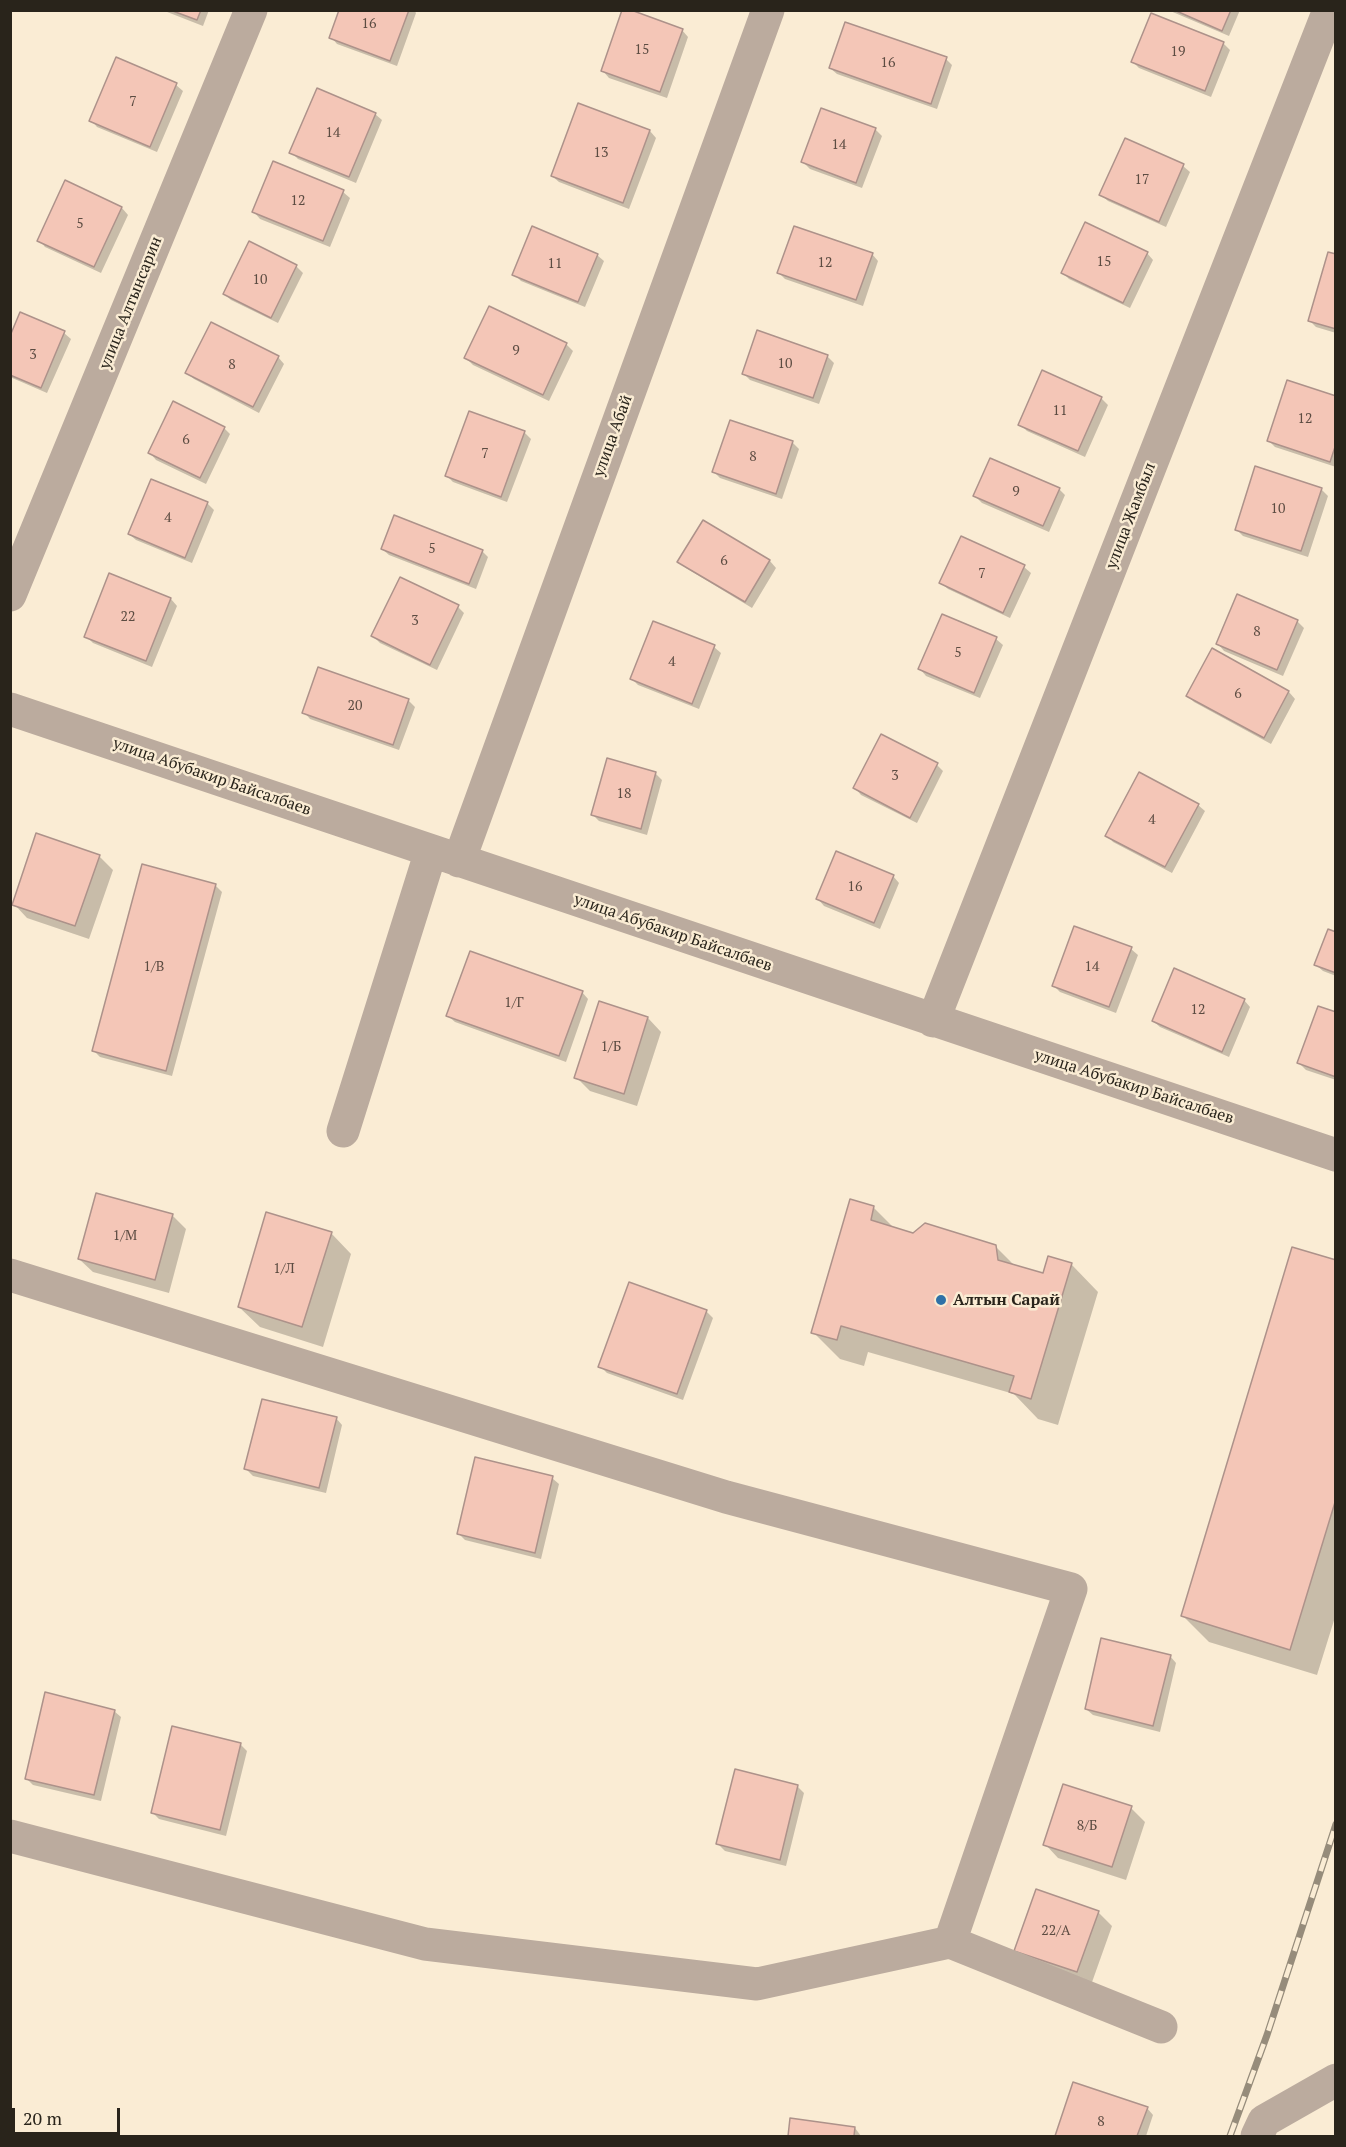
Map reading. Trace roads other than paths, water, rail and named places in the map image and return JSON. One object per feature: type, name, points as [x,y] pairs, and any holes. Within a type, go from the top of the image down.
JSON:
[{"type":"street","name":"улица Алтынсарин","points":[[10,596],[251,10]]},
{"type":"street","name":"улица Абай","points":[[343,1131],[445,856],[768,10]]},
{"type":"street","name":"улица Жамбыл","points":[[933,1021],[1329,10]]},
{"type":"street","name":"улица Абубакир Байсалбаев","points":[[10,709],[1335,1155]]},
{"type":"street","points":[[10,1275],[726,1497],[1071,1589],[950,1942]]},
{"type":"street","points":[[10,1836],[425,1944],[757,1984],[950,1942],[1161,2027]]},
{"type":"street","points":[[1257,2136],[1264,2121],[1335,2080]]},
{"type":"railway","points":[[1230,2136],[1267,2035],[1336,1824]]},
{"type":"place","name":"Алтын Сарай","points":[[941,1300]]}]
